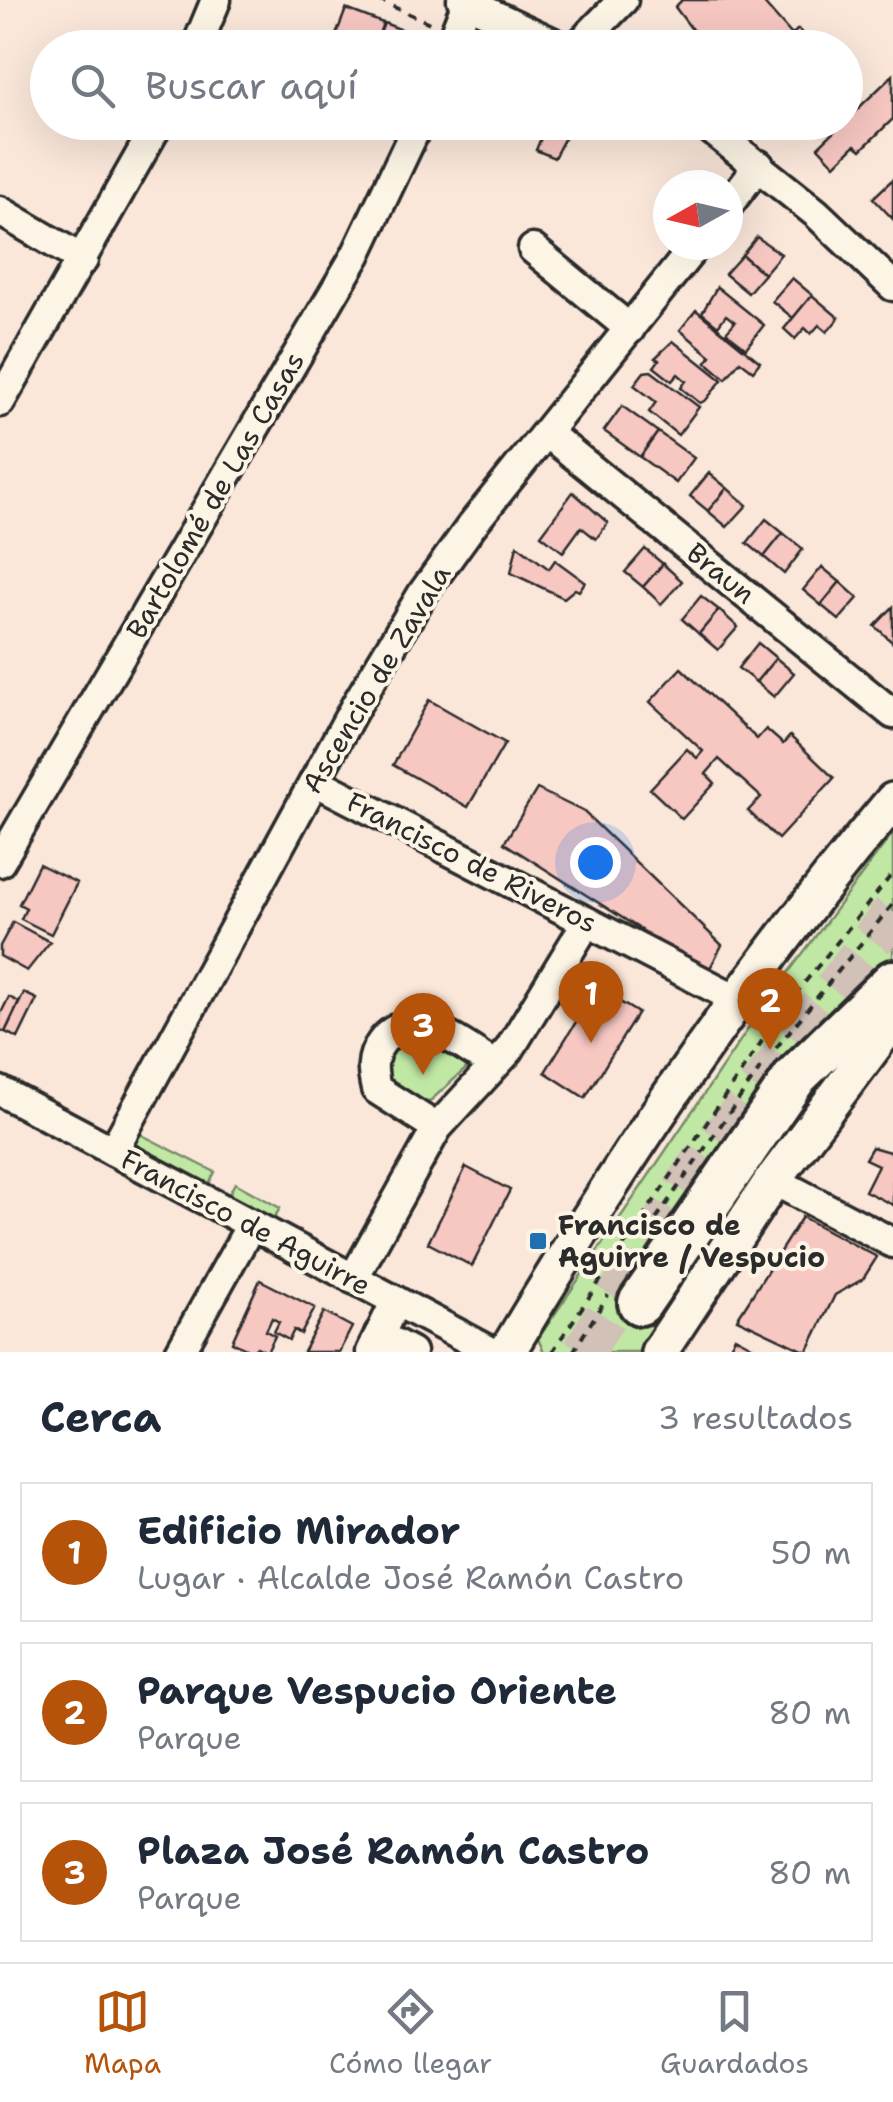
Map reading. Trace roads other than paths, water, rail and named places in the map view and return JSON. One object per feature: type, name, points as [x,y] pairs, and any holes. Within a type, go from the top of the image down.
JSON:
[{"type":"highway","points":[[640,1303],[796,1076],[893,982]]},
{"type":"main road","points":[[508,1352],[736,1000],[893,801]]},
{"type":"main road","points":[[659,1352],[773,1180],[893,1020]]},
{"type":"street","points":[[204,30],[216,0]]},
{"type":"street","points":[[593,30],[622,0]]},
{"type":"street","points":[[456,30],[465,1],[526,30]]},
{"type":"street","points":[[0,402],[148,140]]},
{"type":"street","name":"Bartolomé de Las Casas","points":[[0,862],[356,255],[410,140]]},
{"type":"street","points":[[726,140],[893,286]]},
{"type":"street","points":[[743,186],[759,165]]},
{"type":"street","points":[[0,211],[83,260]]},
{"type":"street","points":[[533,249],[630,329]]},
{"type":"street","name":"Ascencio de Zavala","points":[[113,1151],[315,781],[423,593],[472,525],[684,260]]},
{"type":"street","name":"Braun","points":[[548,433],[893,714]]},
{"type":"street","name":"Francisco de Riveros","points":[[315,781],[736,1000]]},
{"type":"street","points":[[353,1279],[437,1128],[509,1050],[586,922]]},
{"type":"street","points":[[437,1128],[376,1089],[371,1068],[378,1047],[388,1034],[406,1025],[423,1026],[494,1065]]},
{"type":"street","name":"Francisco de Aguirre","points":[[0,1092],[492,1352]]},
{"type":"street","points":[[773,1180],[893,1243]]},
{"type":"street","points":[[180,1352],[251,1225]]},
{"type":"street","points":[[396,1301],[375,1343],[411,1352]]},
{"type":"tunnel","points":[[583,1352],[694,1173],[893,912]]},
{"type":"place","name":"Edificio Mirador","points":[[591,1043]]},
{"type":"place","name":"Parque Vespucio Oriente","points":[[770,1050]]},
{"type":"place","name":"Plaza José Ramón Castro","points":[[423,1075]]},
{"type":"place","name":"Francisco de Aguirre / Vespucio","points":[[538,1241]]}]
